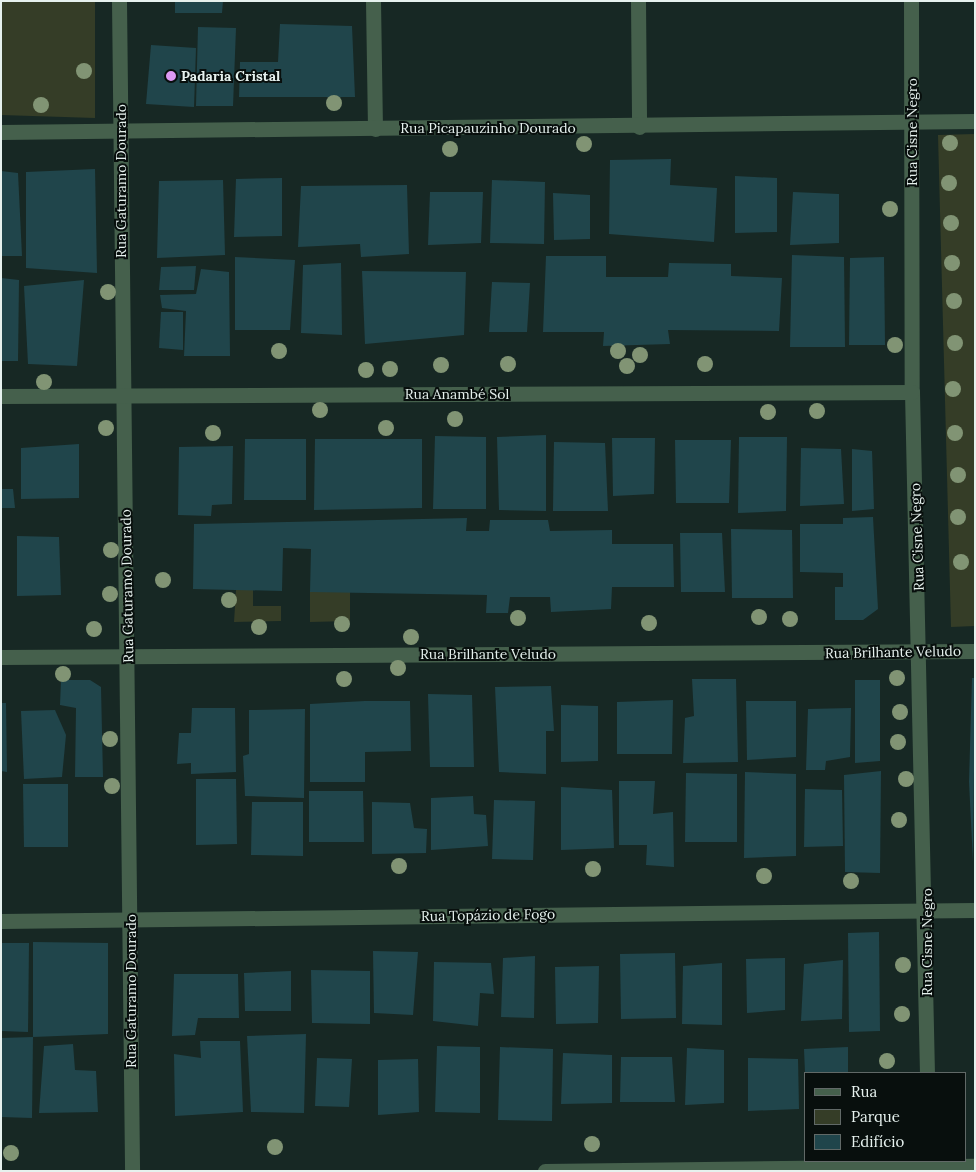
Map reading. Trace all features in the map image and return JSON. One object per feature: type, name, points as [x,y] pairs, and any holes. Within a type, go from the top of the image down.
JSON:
[{"type":"street","name":"Rua Gaturamo Dourado","points":[[119,1],[122,396],[129,656],[132,1171]]},
{"type":"street","points":[[374,1],[375,129]]},
{"type":"street","points":[[638,1],[639,127]]},
{"type":"street","name":"Rua Cisne Negro","points":[[911,1],[913,121],[912,392],[927,910],[927,1072]]},
{"type":"street","name":"Rua Picapauzinho Dourado","points":[[1,132],[121,133],[975,121]]},
{"type":"street","name":"Rua Anambé Sol","points":[[1,396],[912,392]]},
{"type":"street","name":"Rua Brilhante Veludo","points":[[1,657],[975,652]]},
{"type":"street","name":"Rua Topázio de Fogo","points":[[1,921],[131,918],[975,910]]},
{"type":"street","points":[[545,1171],[975,1166]]},
{"type":"green space","points":[[1,1],[95,1],[95,118],[1,115]]},
{"type":"green space","points":[[975,134],[975,626],[951,627],[938,135]]},
{"type":"green space","points":[[236,590],[253,590],[253,606],[281,606],[281,621],[234,622]]},
{"type":"green space","points":[[310,592],[350,592],[350,621],[310,622]]},
{"type":"building","points":[[175,1],[223,1],[222,13],[175,13]]},
{"type":"building","points":[[280,24],[352,26],[355,97],[239,97],[240,62],[278,62]]},
{"type":"building","points":[[198,27],[236,28],[233,106],[196,106]]},
{"type":"building","name":"Padaria Cristal","points":[[151,45],[196,48],[194,107],[146,104]]},
{"type":"building","points":[[671,159],[670,185],[717,188],[714,242],[609,234],[610,160]]},
{"type":"building","points":[[95,169],[97,273],[26,268],[26,172]]},
{"type":"building","points":[[1,171],[18,173],[22,256],[1,256]]},
{"type":"building","points":[[735,176],[777,178],[777,232],[735,233]]},
{"type":"building","points":[[282,178],[282,236],[234,237],[236,179]]},
{"type":"building","points":[[223,180],[225,255],[157,258],[159,181]]},
{"type":"building","points":[[492,180],[545,182],[544,244],[490,243]]},
{"type":"building","points":[[407,185],[409,254],[361,257],[360,244],[298,247],[301,186]]},
{"type":"building","points":[[430,192],[483,192],[481,243],[428,245]]},
{"type":"building","points":[[793,192],[839,194],[839,243],[790,245]]},
{"type":"building","points":[[553,193],[590,195],[590,239],[554,240]]},
{"type":"building","points":[[792,255],[844,257],[845,347],[790,347]]},
{"type":"building","points":[[546,256],[606,256],[606,277],[668,277],[669,263],[731,264],[731,276],[782,278],[779,331],[668,330],[670,344],[603,346],[604,332],[543,332]]},
{"type":"building","points":[[235,257],[295,260],[290,330],[235,330]]},
{"type":"building","points":[[884,257],[885,345],[849,345],[850,258]]},
{"type":"building","points":[[341,263],[342,335],[301,333],[303,265]]},
{"type":"building","points":[[196,266],[194,290],[159,290],[161,267]]},
{"type":"building","points":[[201,269],[229,272],[230,356],[184,356],[186,311],[162,308],[160,295],[196,294]]},
{"type":"building","points":[[362,271],[466,272],[464,335],[365,344]]},
{"type":"building","points":[[1,278],[19,280],[18,361],[1,361]]},
{"type":"building","points":[[84,280],[77,366],[28,364],[24,286]]},
{"type":"building","points":[[492,282],[530,283],[527,332],[489,332]]},
{"type":"building","points":[[161,312],[183,312],[183,350],[159,348]]},
{"type":"building","points":[[546,435],[546,511],[499,510],[497,437]]},
{"type":"building","points":[[435,436],[486,437],[486,509],[433,509]]},
{"type":"building","points":[[739,437],[787,437],[786,511],[738,513]]},
{"type":"building","points":[[612,438],[655,438],[654,494],[613,496]]},
{"type":"building","points":[[245,439],[306,439],[306,500],[244,500]]},
{"type":"building","points":[[315,439],[422,439],[422,508],[314,510]]},
{"type":"building","points":[[675,440],[731,440],[729,503],[676,503]]},
{"type":"building","points":[[554,442],[605,443],[608,511],[553,511]]},
{"type":"building","points":[[79,444],[79,498],[21,499],[21,448]]},
{"type":"building","points":[[233,446],[232,504],[212,505],[211,516],[178,515],[179,447]]},
{"type":"building","points":[[801,448],[841,449],[844,504],[800,506]]},
{"type":"building","points":[[852,449],[872,451],[874,509],[852,511]]},
{"type":"building","points":[[1,489],[13,489],[15,508],[1,508]]},
{"type":"building","points":[[873,517],[878,609],[863,620],[835,620],[835,587],[843,587],[843,573],[800,572],[800,524],[843,524],[843,518]]},
{"type":"building","points":[[467,518],[466,531],[489,531],[490,520],[548,520],[550,531],[612,530],[612,544],[673,544],[674,587],[612,587],[611,609],[551,612],[550,597],[510,597],[508,613],[486,613],[487,595],[310,592],[311,549],[283,548],[282,591],[193,589],[194,524]]},
{"type":"building","points":[[731,529],[792,530],[793,598],[732,598]]},
{"type":"building","points":[[680,533],[722,533],[725,592],[681,592]]},
{"type":"building","points":[[17,536],[59,537],[61,595],[17,596]]},
{"type":"building","points":[[972,678],[975,678],[973,862],[969,782]]},
{"type":"building","points":[[692,679],[736,679],[738,762],[683,763],[685,718],[694,716]]},
{"type":"building","points":[[61,680],[90,680],[101,687],[103,777],[75,777],[76,708],[60,705]]},
{"type":"building","points":[[855,680],[880,680],[880,761],[855,763]]},
{"type":"building","points":[[551,686],[554,731],[546,731],[546,774],[499,772],[495,687]]},
{"type":"building","points":[[428,694],[472,695],[474,767],[430,767]]},
{"type":"building","points":[[673,700],[672,754],[617,754],[617,702]]},
{"type":"building","points":[[410,701],[411,751],[365,752],[365,782],[310,782],[310,704]]},
{"type":"building","points":[[746,701],[796,701],[796,757],[747,760]]},
{"type":"building","points":[[1,703],[6,703],[7,772],[1,771]]},
{"type":"building","points":[[561,705],[598,706],[598,761],[561,762]]},
{"type":"building","points":[[192,708],[235,708],[236,772],[191,774],[191,763],[177,764],[179,733],[191,733]]},
{"type":"building","points":[[851,708],[850,757],[826,761],[825,770],[806,770],[808,709]]},
{"type":"building","points":[[305,709],[304,798],[245,796],[243,756],[249,754],[249,710]]},
{"type":"building","points":[[55,710],[66,735],[62,777],[24,779],[21,711]]},
{"type":"building","points":[[881,771],[880,873],[845,872],[844,775]]},
{"type":"building","points":[[745,772],[796,774],[796,856],[744,858]]},
{"type":"building","points":[[686,773],[737,774],[737,842],[685,842]]},
{"type":"building","points":[[196,779],[236,779],[237,844],[196,845]]},
{"type":"building","points":[[619,781],[655,781],[653,814],[673,812],[674,867],[646,865],[647,845],[619,845]]},
{"type":"building","points":[[23,784],[68,784],[68,847],[24,847]]},
{"type":"building","points":[[561,787],[612,790],[614,848],[561,850]]},
{"type":"building","points":[[805,789],[842,790],[843,846],[804,847]]},
{"type":"building","points":[[309,791],[363,791],[364,842],[309,842]]},
{"type":"building","points":[[473,796],[474,814],[486,815],[488,846],[431,850],[431,798]]},
{"type":"building","points":[[494,800],[535,801],[533,860],[492,859]]},
{"type":"building","points":[[252,802],[303,802],[303,856],[251,855]]},
{"type":"building","points":[[372,802],[410,803],[414,828],[427,829],[426,853],[372,854]]},
{"type":"building","points":[[879,932],[880,1031],[849,1032],[848,933]]},
{"type":"building","points":[[33,942],[108,943],[108,1034],[33,1037]]},
{"type":"building","points":[[1,943],[29,943],[28,1032],[1,1031]]},
{"type":"building","points":[[373,951],[418,952],[413,1015],[374,1013]]},
{"type":"building","points":[[675,953],[676,1018],[621,1019],[620,954]]},
{"type":"building","points":[[535,956],[534,1018],[501,1017],[503,958]]},
{"type":"building","points":[[785,958],[785,1010],[747,1013],[746,959]]},
{"type":"building","points":[[843,960],[842,1019],[801,1021],[804,964]]},
{"type":"building","points":[[434,962],[491,963],[494,994],[480,993],[478,1026],[433,1021]]},
{"type":"building","points":[[722,963],[722,1025],[682,1024],[683,966]]},
{"type":"building","points":[[599,966],[598,1023],[556,1024],[555,967]]},
{"type":"building","points":[[311,970],[370,971],[370,1024],[312,1023]]},
{"type":"building","points":[[291,971],[291,1011],[245,1011],[244,973]]},
{"type":"building","points":[[174,974],[238,974],[239,1018],[198,1018],[195,1035],[172,1036]]},
{"type":"building","points":[[306,1034],[304,1113],[251,1112],[247,1036]]},
{"type":"building","points":[[33,1037],[32,1118],[1,1117],[1,1038]]},
{"type":"building","points":[[200,1041],[240,1041],[243,1112],[175,1116],[174,1054],[201,1058]]},
{"type":"building","points":[[73,1044],[75,1070],[96,1071],[98,1112],[39,1113],[44,1046]]},
{"type":"building","points":[[437,1046],[480,1047],[480,1113],[435,1112]]},
{"type":"building","points":[[500,1047],[553,1049],[552,1121],[498,1120]]},
{"type":"building","points":[[848,1047],[848,1072],[805,1072],[804,1049]]},
{"type":"building","points":[[687,1048],[724,1050],[724,1103],[685,1105]]},
{"type":"building","points":[[563,1053],[612,1055],[612,1103],[561,1104]]},
{"type":"building","points":[[621,1057],[672,1057],[675,1102],[620,1102]]},
{"type":"building","points":[[317,1058],[352,1059],[349,1107],[315,1106]]},
{"type":"building","points":[[748,1058],[798,1059],[799,1109],[748,1111]]},
{"type":"building","points":[[418,1059],[419,1112],[378,1115],[378,1060]]},
{"type":"place","name":"Padaria Cristal","points":[[171,76]]}]
